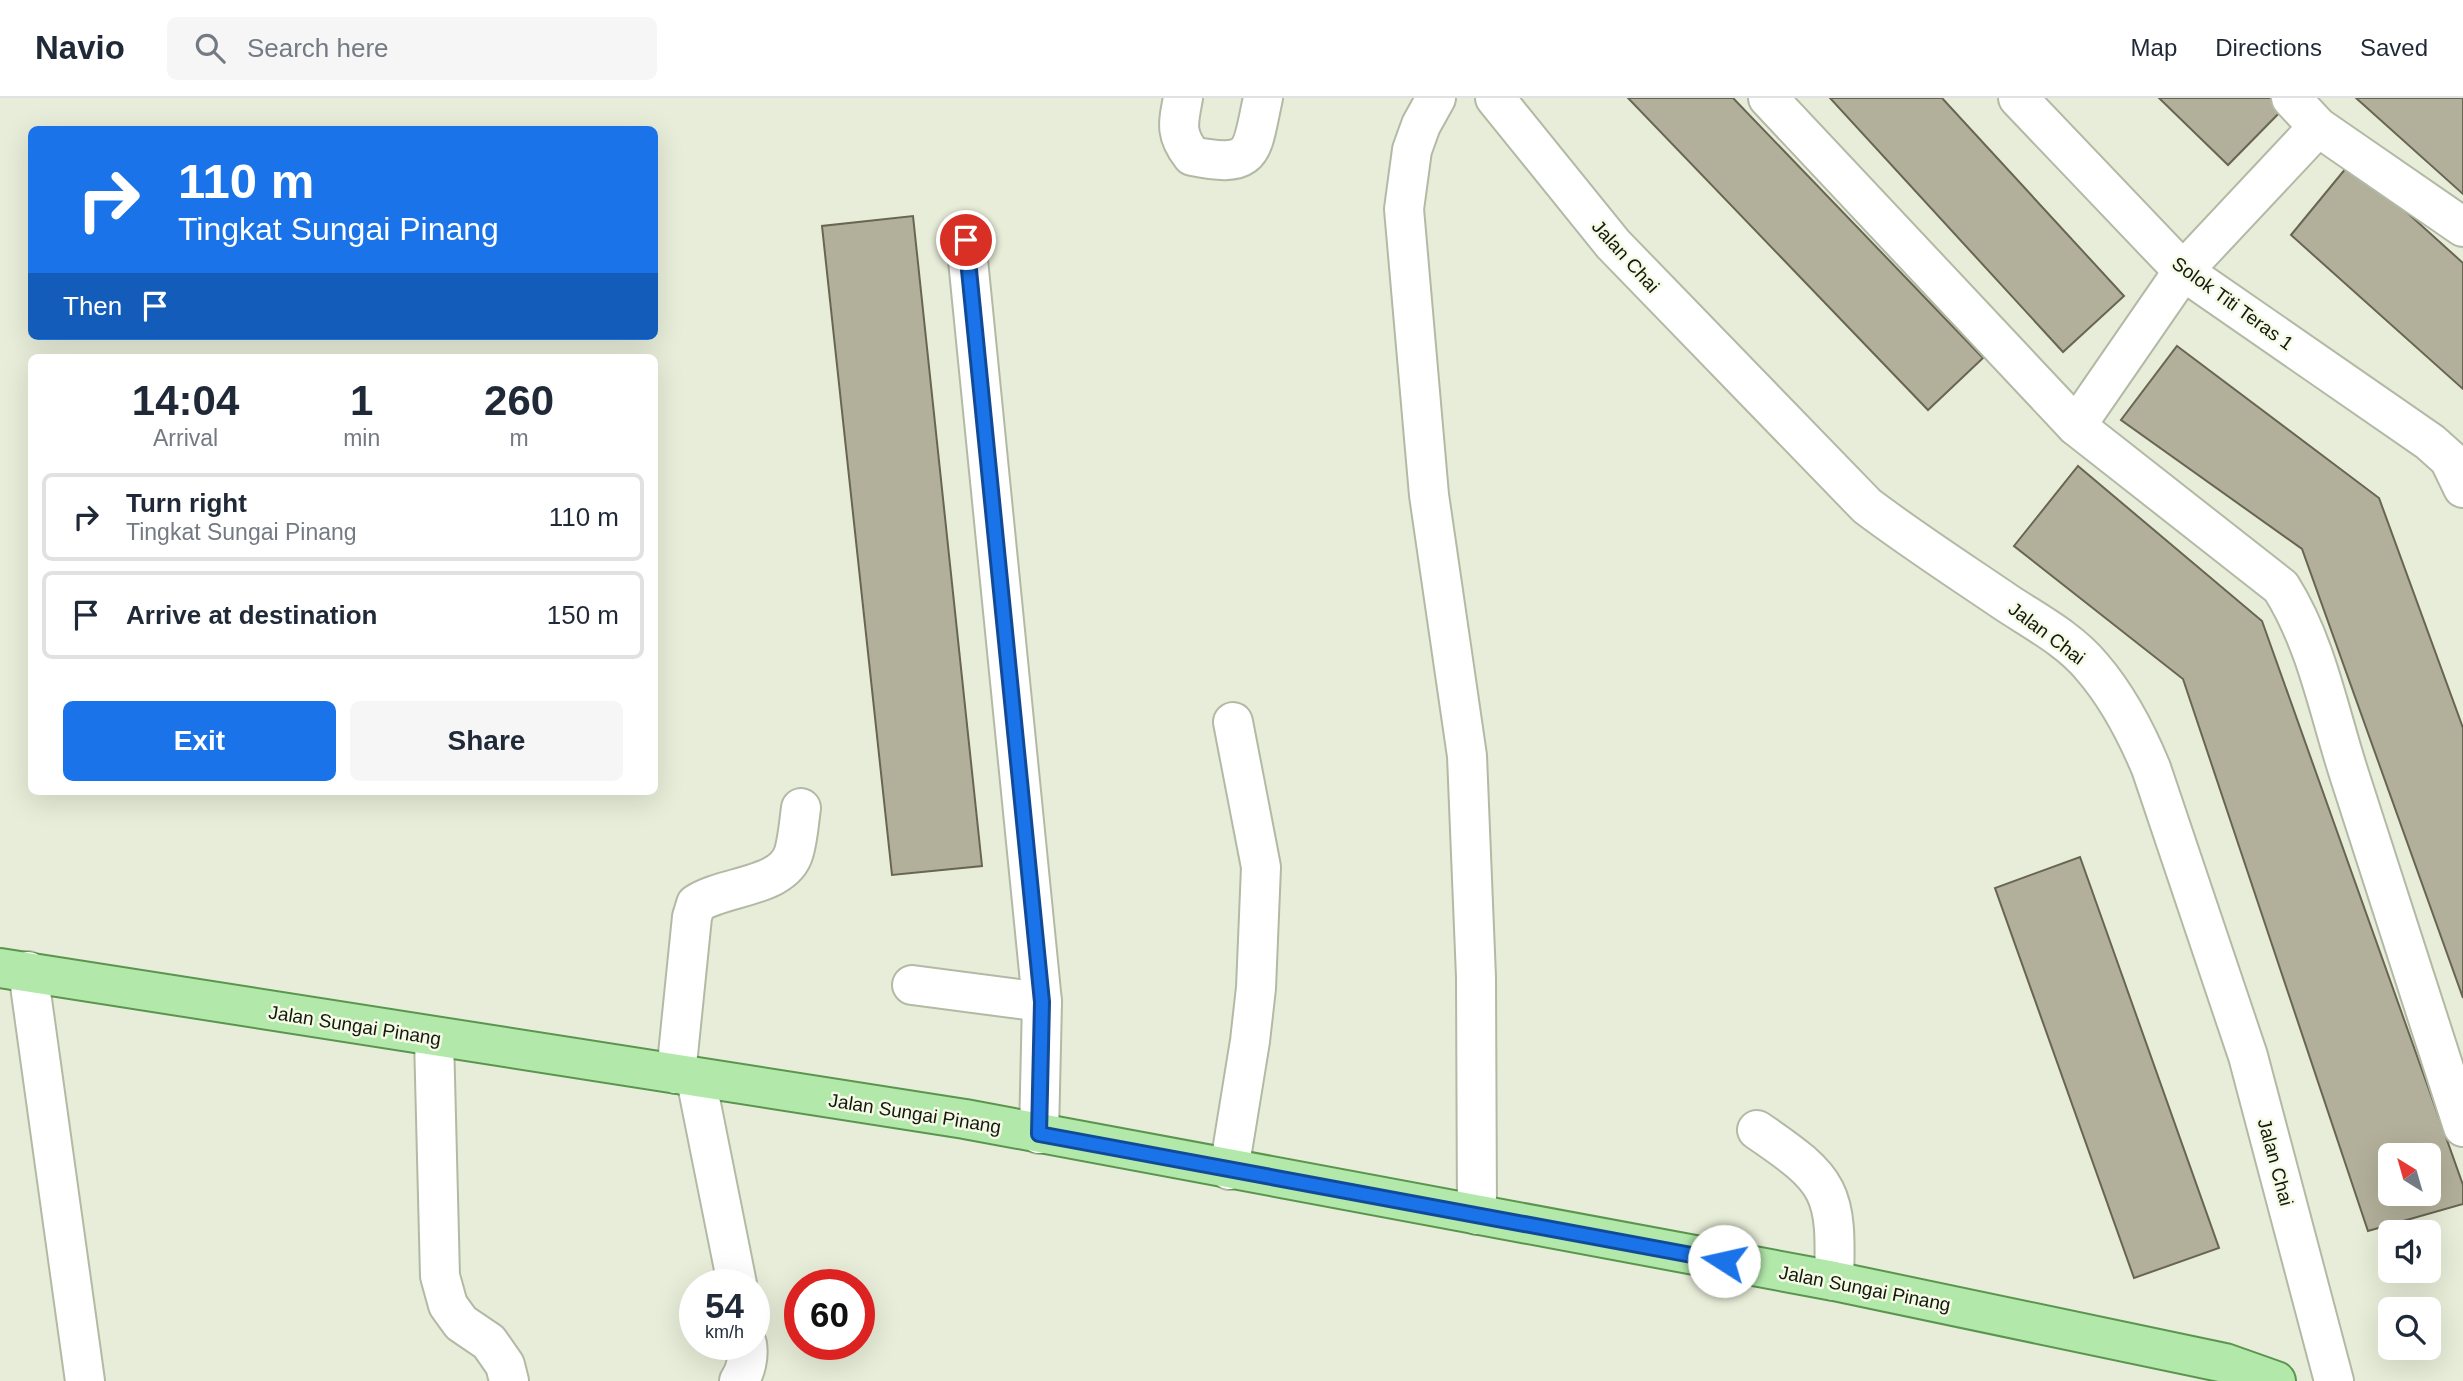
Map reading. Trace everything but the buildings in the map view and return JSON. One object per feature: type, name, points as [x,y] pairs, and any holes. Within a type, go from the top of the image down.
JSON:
[{"type":"main road","name":"Jalan Sungai Pinang","points":[[14,970],[434,1038],[965,1119],[1833,1281],[2225,1363],[2276,1381]]},
{"type":"street","points":[[1182,98],[1177,131],[1192,156],[1214,161],[1244,157],[1252,147],[1263,98]]},
{"type":"street","points":[[1436,98],[1421,125],[1412,150],[1404,209],[1429,495],[1467,756],[1476,977],[1476,1215]]},
{"type":"street","name":"Jalan Chai","points":[[1494,98],[1613,244],[1867,506],[1912,540],[2059,637],[2091,666],[2119,704],[2151,768],[2248,1056],[2334,1381]]},
{"type":"street","points":[[1768,98],[2076,426],[2281,587],[2296,611],[2309,641],[2346,765],[2463,1127]]},
{"type":"street","name":"Solok Titi Teras 1","points":[[2018,98],[2183,271],[2430,442],[2449,459],[2463,488]]},
{"type":"street","points":[[2291,98],[2318,127],[2463,227]]},
{"type":"street","points":[[2076,426],[2183,271],[2318,127]]},
{"type":"street","points":[[966,240],[1042,1002],[1039,1134]]},
{"type":"street","points":[[1229,1170],[1256,988],[1261,867],[1233,722]]},
{"type":"street","points":[[733,1269],[686,1076],[692,916],[696,904],[708,895],[775,877],[789,864],[794,853],[801,808]]},
{"type":"street","points":[[14,970],[85,1381]]},
{"type":"street","points":[[912,985],[1042,1002]]},
{"type":"street","points":[[434,1038],[440,1276],[448,1306],[461,1323],[489,1342],[505,1365],[509,1381]]},
{"type":"street","points":[[1757,1130],[1795,1156],[1826,1190],[1834,1224],[1833,1281]]},
{"type":"street","points":[[738,1381],[742,1377],[746,1360]]},
{"type":"route","points":[[966,240],[1042,1002],[1039,1134],[1724,1261]]}]
